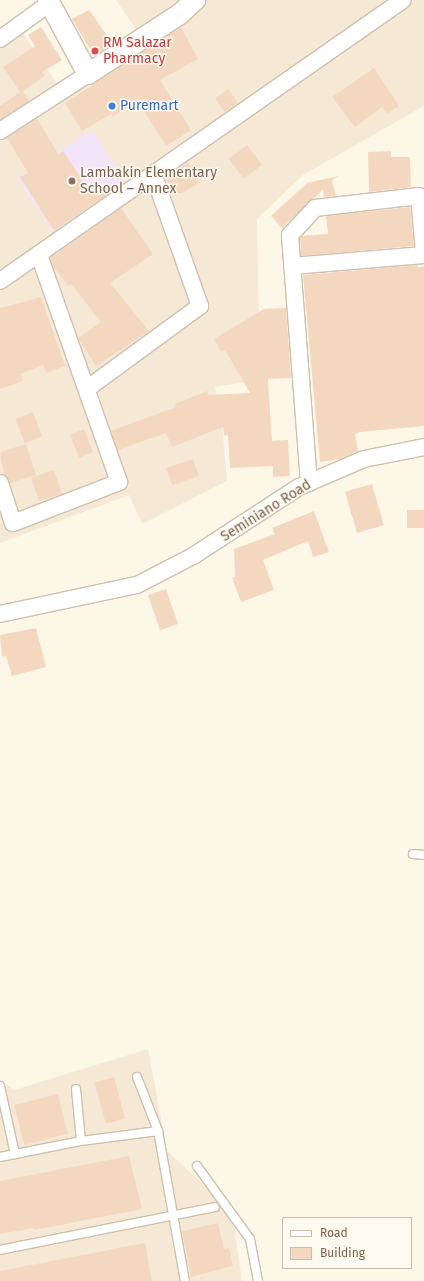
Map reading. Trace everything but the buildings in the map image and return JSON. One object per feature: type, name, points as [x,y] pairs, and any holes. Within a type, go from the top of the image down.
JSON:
[{"type":"street","points":[[0,131],[180,14],[195,0]]},
{"type":"street","points":[[0,281],[154,176],[403,0]]},
{"type":"street","points":[[0,40],[49,2],[88,74]]},
{"type":"street","points":[[88,388],[200,306],[154,176]]},
{"type":"street","points":[[292,266],[424,254],[421,196],[315,208],[290,234],[292,266],[309,483]]},
{"type":"street","points":[[0,483],[13,523],[119,482],[88,388],[39,255]]},
{"type":"street","name":"Seminiano Road","points":[[0,614],[137,585],[193,556],[309,483],[364,459],[424,447]]},
{"type":"lane","points":[[413,854],[424,856]]},
{"type":"lane","points":[[137,1077],[158,1131],[185,1281]]},
{"type":"lane","points":[[0,1086],[15,1154]]},
{"type":"lane","points":[[76,1089],[82,1142]]},
{"type":"lane","points":[[0,1157],[82,1142],[158,1131]]},
{"type":"lane","points":[[197,1166],[250,1239],[258,1281]]},
{"type":"lane","points":[[0,1250],[174,1217],[215,1207]]},
{"type":"shaded area","points":[[116,0],[424,0],[424,106],[303,175],[257,219],[260,380],[215,387],[222,424],[227,481],[142,524],[129,495],[0,543],[0,43],[23,33],[57,84],[137,31]]},
{"type":"shaded area","name":"Lambakin Elementary School – Annex","points":[[92,130],[128,186],[54,235],[17,178]]},
{"type":"shaded area","points":[[148,1049],[167,1151],[232,1211],[242,1281],[0,1281],[0,1080],[14,1090]]},
{"type":"place","name":"RM Salazar Pharmacy","points":[[95,51]]},
{"type":"place","name":"Puremart","points":[[112,106]]},
{"type":"place","name":"Lambakin Elementary School – Annex","points":[[72,181]]}]
